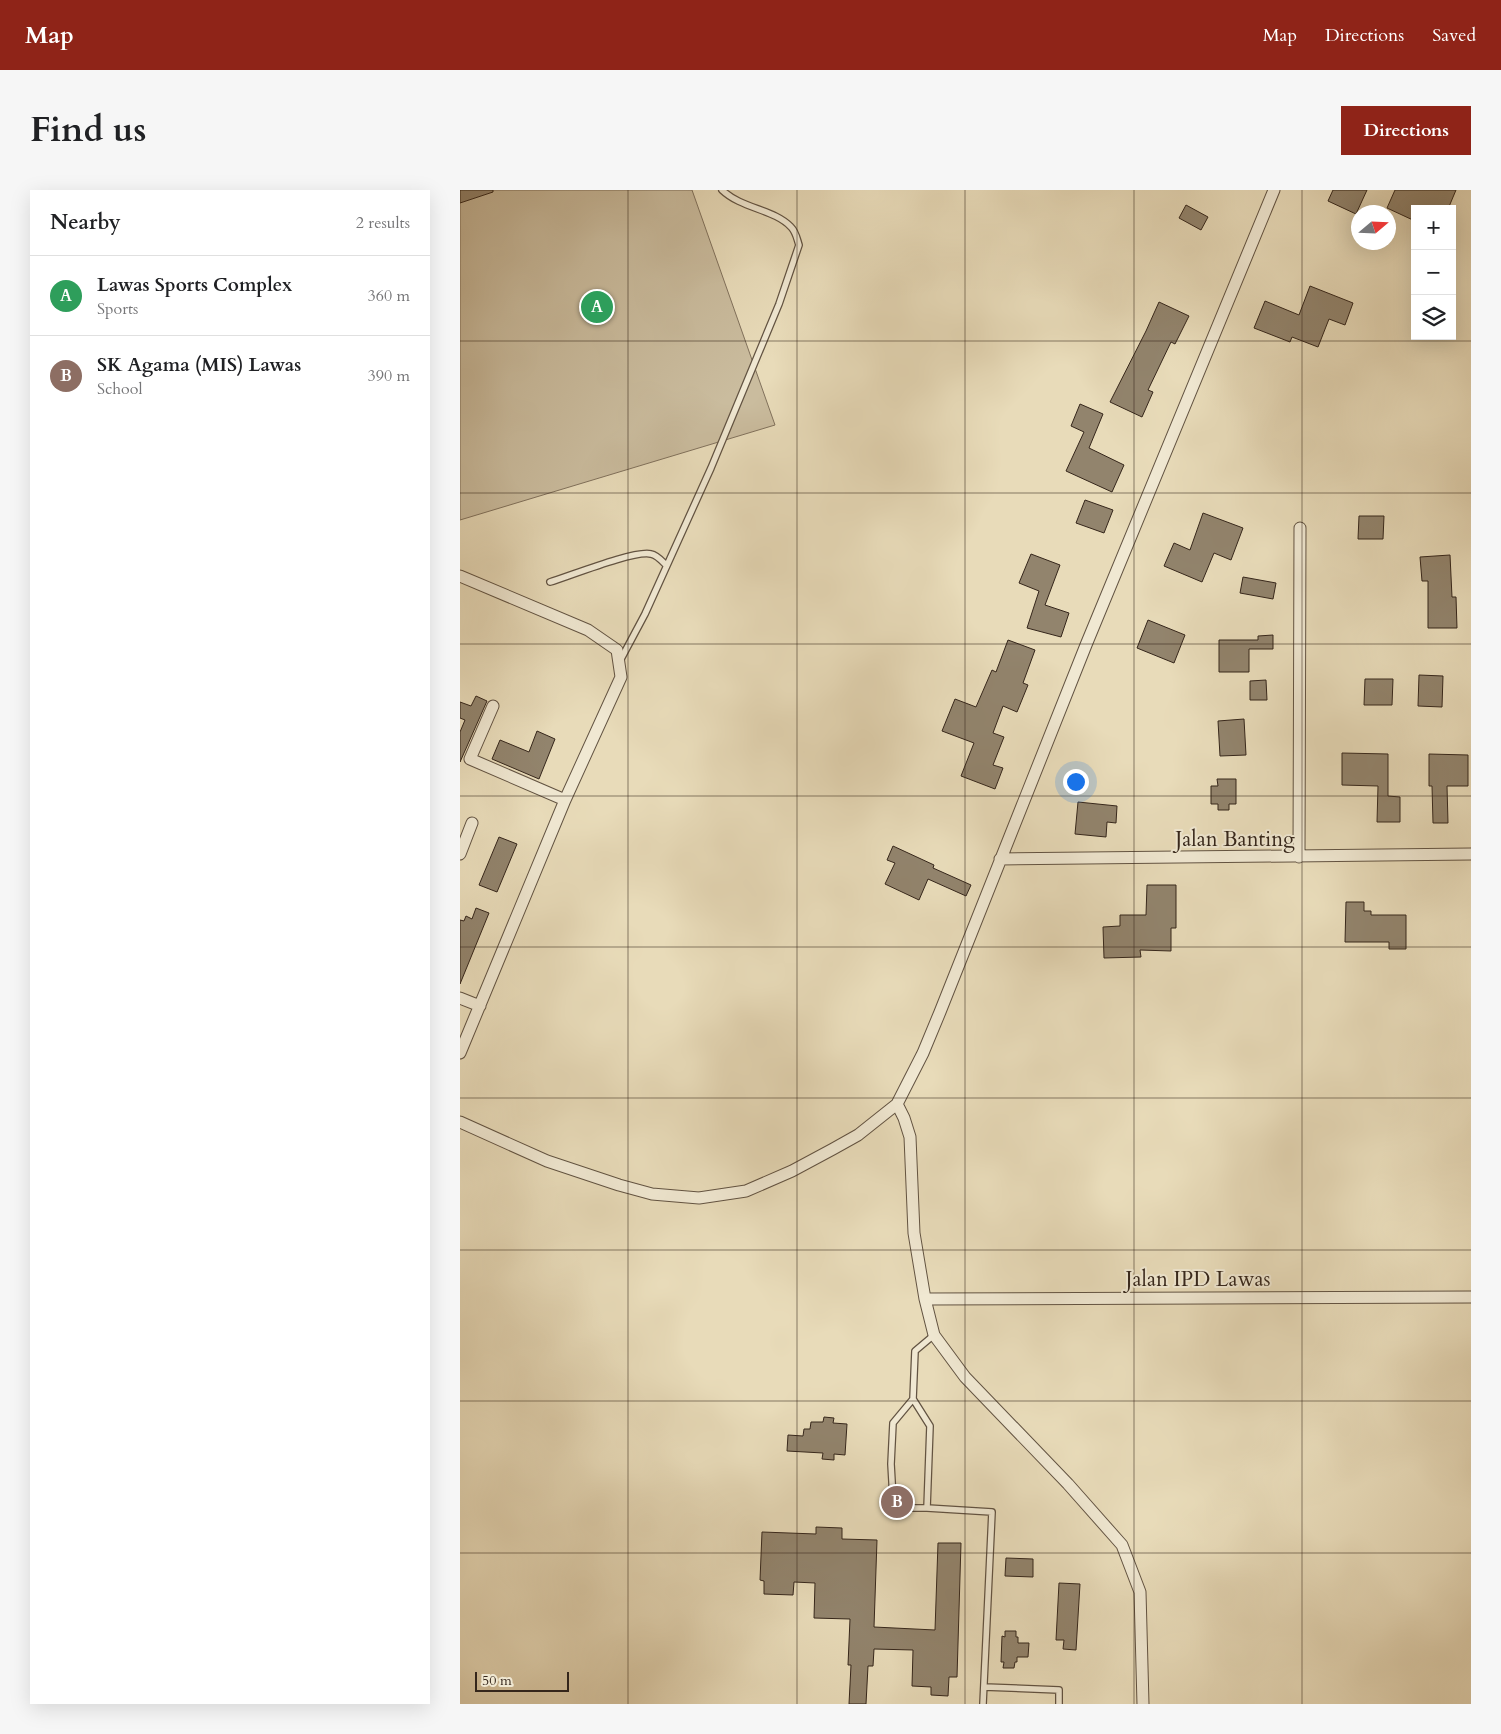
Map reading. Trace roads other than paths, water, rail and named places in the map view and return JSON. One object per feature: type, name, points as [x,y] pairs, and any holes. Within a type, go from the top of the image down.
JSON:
[{"type":"street","points":[[460,1122],[547,1161],[619,1185],[652,1194],[699,1198],[746,1191],[792,1171],[858,1135],[897,1104],[923,1053],[940,1012],[1086,645],[1274,190]]},
{"type":"street","points":[[1299,857],[1300,528]]},
{"type":"street","points":[[460,576],[588,630],[617,650],[621,677],[565,800],[460,1053]]},
{"type":"street","points":[[493,706],[470,760],[565,800]]},
{"type":"street","points":[[460,854],[472,823]]},
{"type":"street","name":"Jalan Banting","points":[[1000,859],[1471,854]]},
{"type":"street","points":[[460,998],[480,1006]]},
{"type":"street","points":[[897,1104],[910,1137],[914,1233],[924,1299],[934,1335],[965,1377],[1068,1484],[1122,1546],[1140,1592],[1144,1704]]},
{"type":"street","name":"Jalan IPD Lawas","points":[[924,1299],[1471,1297]]},
{"type":"lane","points":[[619,663],[645,614],[683,533],[780,304],[799,246],[797,236],[788,225],[770,214],[729,197],[722,190]]},
{"type":"lane","points":[[550,582],[623,558],[646,553],[654,554],[666,566]]},
{"type":"lane","points":[[934,1335],[915,1351],[912,1399],[894,1422],[893,1498],[909,1508],[992,1512],[983,1704]]},
{"type":"lane","points":[[912,1399],[930,1426],[927,1508]]},
{"type":"lane","points":[[984,1686],[1059,1690],[1059,1704]]},
{"type":"place","name":"Lawas Sports Complex","points":[[597,307]]},
{"type":"place","name":"SK Agama (MIS) Lawas","points":[[897,1502]]}]
